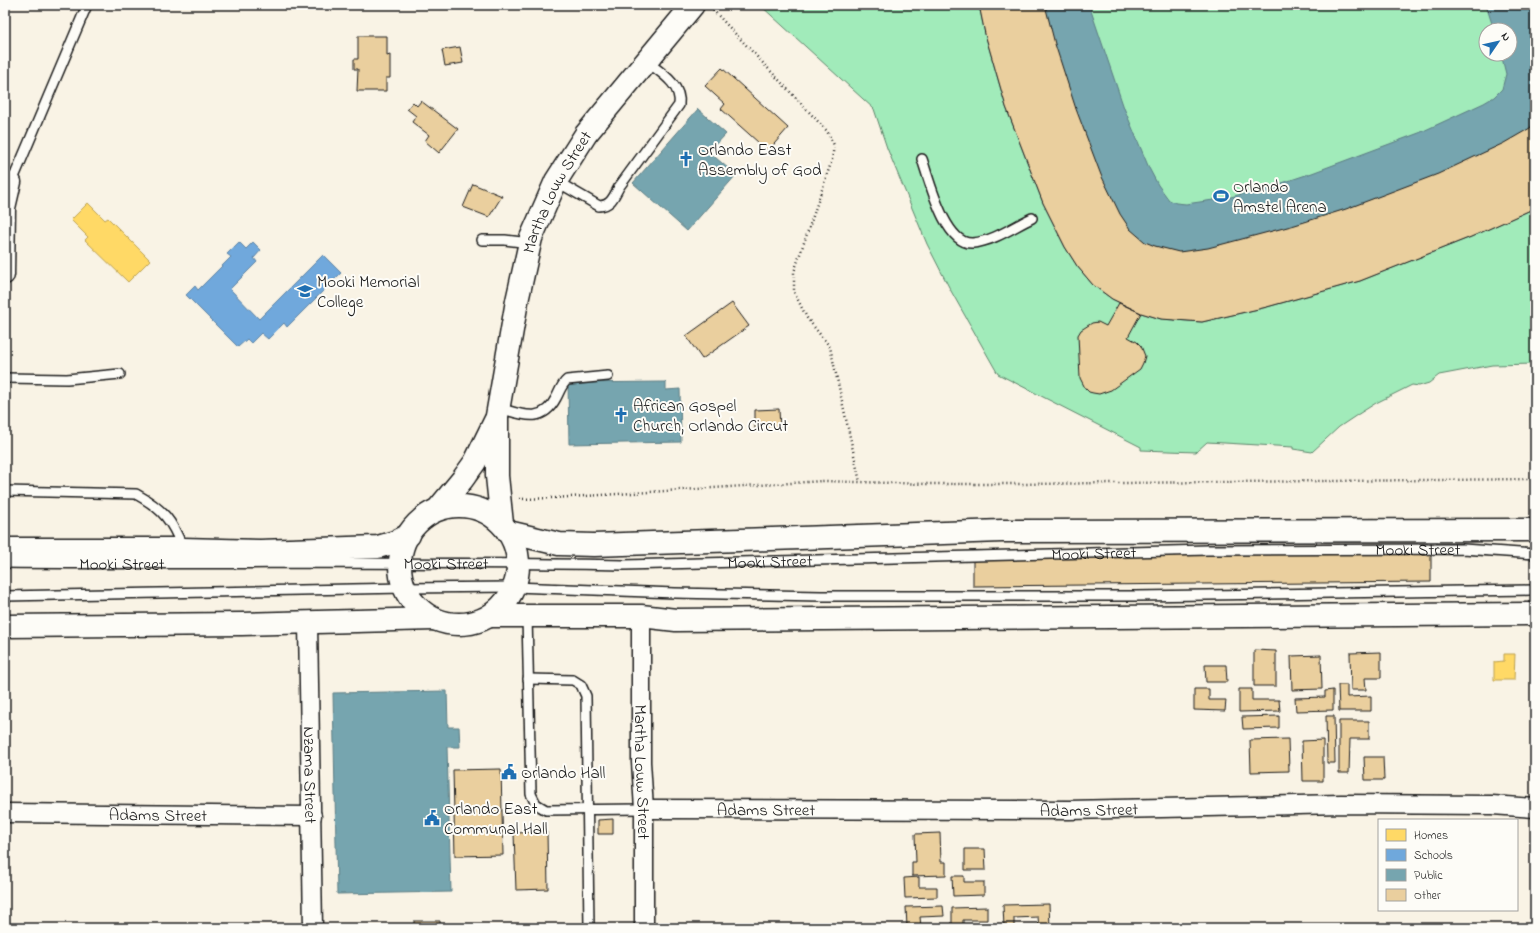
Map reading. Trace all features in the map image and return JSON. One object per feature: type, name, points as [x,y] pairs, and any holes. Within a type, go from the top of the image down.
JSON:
[{"type":"main road","name":"Martha Louw Street","points":[[505,528],[497,476],[498,412],[517,301],[530,243],[543,208],[556,181],[586,134],[693,5]]},
{"type":"main road","name":"Martha Louw Street","points":[[438,509],[475,462],[498,412]]},
{"type":"main road","points":[[434,619],[422,611],[412,601],[405,588],[401,576],[400,563],[402,548],[409,534],[421,520],[438,509],[455,506],[472,507],[488,514],[505,528],[516,547],[518,575],[514,587],[505,604],[490,616]]},
{"type":"main road","name":"Mooki Street","points":[[505,528],[559,544],[594,545],[1002,530],[1535,530]]},
{"type":"main road","name":"Mooki Street","points":[[5,549],[183,549],[260,551],[378,547],[395,542],[409,534]]},
{"type":"main road","points":[[5,626],[308,623],[434,619],[453,623],[472,622],[490,616],[641,616],[676,620],[1535,614]]},
{"type":"street","points":[[5,276],[6,208],[12,182]]},
{"type":"street","name":"Martha Louw Street","points":[[641,616],[641,762],[644,809],[644,928]]},
{"type":"street","name":"Nzama Street","points":[[308,623],[313,928]]},
{"type":"street","name":"Adams Street","points":[[644,809],[1069,810],[1341,804],[1492,805],[1535,808]]},
{"type":"street","name":"Adams Street","points":[[5,813],[312,816]]},
{"type":"lane","points":[[12,182],[88,5]]},
{"type":"lane","points":[[556,181],[599,206],[607,204],[612,200],[618,187],[679,105],[680,98],[676,86],[646,60]]},
{"type":"lane","points":[[922,159],[934,196],[946,224],[955,236],[964,242],[971,244],[993,238],[1032,218]]},
{"type":"lane","points":[[482,240],[505,240],[530,243]]},
{"type":"lane","points":[[5,378],[67,379],[120,374]]},
{"type":"lane","points":[[498,412],[534,416],[547,411],[555,400],[562,384],[567,380],[608,376]]},
{"type":"lane","points":[[5,491],[136,494],[154,504],[170,521],[178,535],[183,549]]},
{"type":"lane","name":"Mooki Street","points":[[5,563],[518,563],[624,565],[1208,550],[1463,549],[1535,554]]},
{"type":"lane","name":"Mooki Street","points":[[5,596],[514,587],[675,593],[822,596],[1128,596],[1535,590]]},
{"type":"lane","points":[[527,616],[531,794],[536,804],[546,810],[644,809]]},
{"type":"lane","points":[[528,679],[573,680],[581,685],[586,696],[589,928]]},
{"type":"path","points":[[708,5],[827,131],[834,145],[832,160],[794,272],[794,292],[807,318],[830,347],[860,482]]},
{"type":"path","points":[[499,495],[514,498],[554,498],[824,481],[927,484],[1016,484],[1535,479]]},
{"type":"green space","name":"Orlando Amstel Arena","points":[[760,5],[1535,5],[1535,364],[1492,365],[1439,375],[1429,383],[1419,386],[1412,385],[1376,403],[1339,427],[1312,452],[1293,449],[1293,447],[1207,442],[1196,452],[1141,450],[1141,447],[998,374],[951,291],[927,244],[887,148],[874,109]]},
{"type":"building: Homes","points":[[88,203],[105,220],[108,218],[150,260],[128,282],[85,240],[88,237],[71,220]]},
{"type":"building: Homes","points":[[1504,654],[1515,654],[1514,680],[1494,680],[1494,662],[1504,661]]},
{"type":"building: Schools","points":[[239,242],[246,249],[253,242],[261,250],[254,258],[257,262],[230,289],[259,319],[323,255],[341,273],[287,327],[284,323],[268,339],[261,333],[251,343],[247,339],[238,347],[186,295],[195,286],[198,290],[231,257],[227,254]]},
{"type":"building: Public","points":[[979,5],[1089,5],[1124,108],[1149,168],[1158,185],[1169,200],[1176,203],[1186,204],[1227,198],[1276,185],[1312,173],[1419,133],[1484,103],[1494,97],[1502,89],[1506,74],[1503,62],[1518,62],[1518,22],[1491,22],[1486,5],[1535,5],[1535,208],[1471,237],[1360,281],[1267,307],[1202,322],[1161,319],[1141,313],[1112,299],[1093,285],[1077,266],[1065,247],[1043,203],[1006,107],[985,34]]},
{"type":"building: Public","points":[[698,109],[726,134],[709,152],[736,175],[687,231],[633,183]]},
{"type":"building: Public","points":[[666,382],[666,390],[680,389],[681,442],[569,444],[568,383]]},
{"type":"building: Public","points":[[447,691],[448,727],[459,727],[460,747],[447,747],[451,892],[337,894],[333,693]]},
{"type":"building: Other","points":[[979,5],[1045,5],[1055,44],[1076,109],[1101,175],[1120,214],[1130,229],[1145,242],[1155,246],[1179,252],[1208,248],[1295,225],[1346,209],[1438,174],[1504,143],[1530,128],[1535,122],[1535,208],[1471,237],[1360,281],[1267,307],[1202,322],[1161,319],[1141,313],[1112,299],[1093,285],[1077,266],[1065,247],[1043,203],[1006,107],[985,34]]},
{"type":"building: Other","points":[[358,36],[387,36],[387,56],[390,55],[390,78],[386,78],[386,91],[357,91],[358,69],[354,69],[354,59],[358,59]]},
{"type":"building: Other","points":[[460,47],[463,63],[445,66],[442,50]]},
{"type":"building: Other","points":[[722,68],[788,128],[768,151],[721,109],[725,104],[705,86]]},
{"type":"building: Other","points":[[421,101],[458,129],[439,153],[425,141],[429,135],[412,122],[416,116],[407,109],[413,102],[417,106]]},
{"type":"building: Other","points":[[473,184],[502,196],[489,217],[463,207]]},
{"type":"building: Other","points":[[732,303],[749,326],[702,359],[686,336]]},
{"type":"building: Other","points":[[1119,303],[1141,313],[1128,337],[1141,346],[1145,356],[1143,363],[1140,369],[1111,390],[1099,394],[1089,392],[1085,388],[1080,378],[1078,335],[1081,330],[1092,323],[1098,322],[1106,326]]},
{"type":"building: Other","points":[[779,409],[780,429],[755,430],[755,410]]},
{"type":"building: Other","points":[[1431,553],[1431,582],[973,586],[973,557]]},
{"type":"building: Other","points":[[1254,650],[1276,651],[1276,686],[1254,686]]},
{"type":"building: Other","points":[[1381,652],[1381,678],[1365,678],[1366,690],[1351,690],[1350,653]]},
{"type":"building: Other","points":[[1321,655],[1322,689],[1292,690],[1291,656]]},
{"type":"building: Other","points":[[1205,665],[1226,665],[1227,682],[1206,682]]},
{"type":"building: Other","points":[[1338,685],[1347,685],[1347,697],[1371,696],[1371,711],[1339,711]]},
{"type":"building: Other","points":[[1194,689],[1209,689],[1209,700],[1226,700],[1225,711],[1194,710]]},
{"type":"building: Other","points":[[1239,689],[1252,689],[1252,700],[1279,700],[1280,711],[1239,712]]},
{"type":"building: Other","points":[[1333,690],[1333,710],[1296,711],[1295,698],[1325,697],[1325,691]]},
{"type":"building: Other","points":[[1279,716],[1279,728],[1243,729],[1242,717]]},
{"type":"building: Other","points":[[1326,716],[1334,716],[1335,763],[1327,763]]},
{"type":"building: Other","points":[[1339,721],[1369,721],[1369,739],[1350,739],[1349,773],[1339,773]]},
{"type":"building: Other","points":[[1288,739],[1289,771],[1251,772],[1250,740]]},
{"type":"building: Other","points":[[1323,740],[1323,781],[1303,781],[1302,741]]},
{"type":"building: Other","points":[[1364,757],[1383,757],[1384,780],[1365,780]]},
{"type":"building: Other","points":[[501,769],[503,855],[455,856],[453,770]]},
{"type":"building: Other","points":[[613,819],[613,834],[598,834],[598,820]]},
{"type":"building: Other","points":[[547,832],[548,889],[516,890],[514,833]]},
{"type":"building: Other","points":[[940,833],[941,862],[946,862],[946,875],[912,876],[912,862],[916,862],[915,834]]},
{"type":"building: Other","points":[[965,849],[985,849],[986,870],[965,870]]},
{"type":"building: Other","points":[[952,876],[964,876],[964,882],[984,882],[984,895],[953,896]]},
{"type":"building: Other","points":[[919,877],[919,887],[937,887],[937,897],[905,898],[904,878]]},
{"type":"building: Other","points":[[1049,904],[1050,928],[1039,928],[1038,917],[1014,918],[1014,928],[1004,928],[1003,905]]},
{"type":"building: Other","points":[[943,906],[944,916],[920,917],[921,927],[907,927],[906,907]]},
{"type":"building: Other","points":[[987,907],[987,920],[963,920],[963,928],[952,928],[952,908]]},
{"type":"building: Other","points":[[414,921],[440,921],[440,928],[414,928]]},
{"type":"place","name":"Orlando East Assembly of God","points":[[686,159]]},
{"type":"place","name":"Orlando Amstel Arena","points":[[1221,196]]},
{"type":"place","name":"Mooki Memorial College","points":[[305,291]]},
{"type":"place","name":"African Gospel Church, Orlando Circut","points":[[621,415]]},
{"type":"place","name":"Orlando Hall","points":[[509,772]]},
{"type":"place","name":"Orlando East Communal Hall","points":[[432,818]]}]
